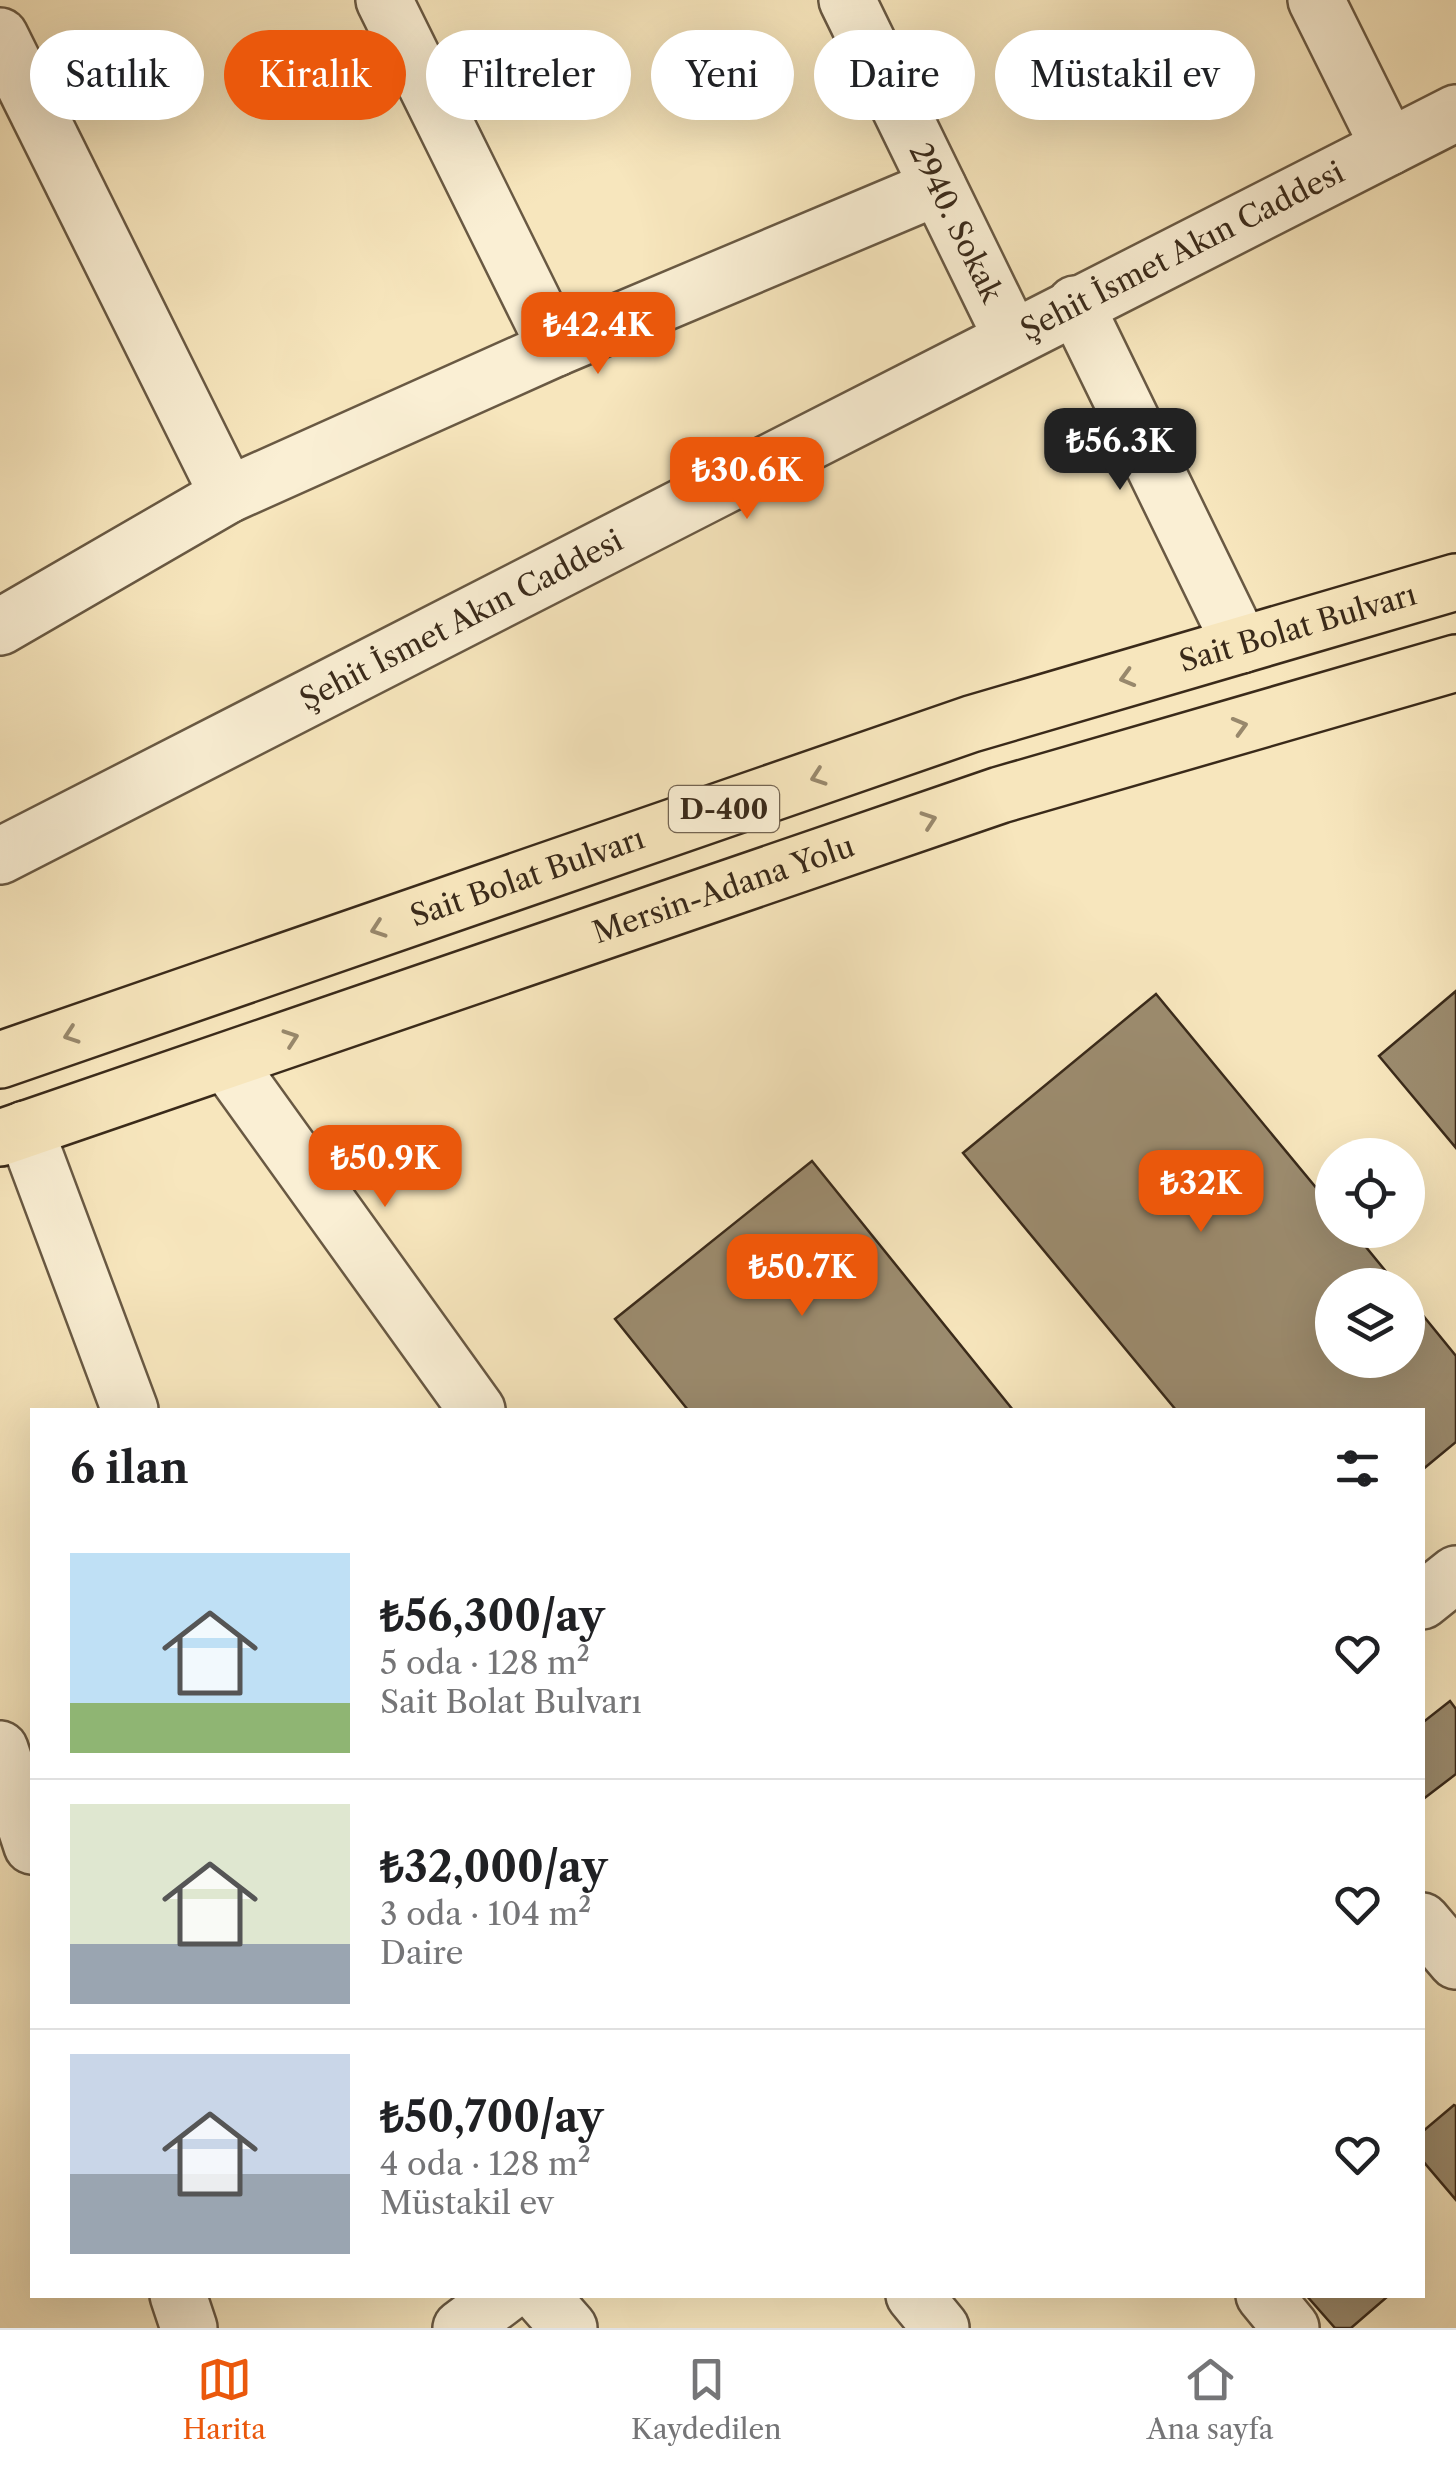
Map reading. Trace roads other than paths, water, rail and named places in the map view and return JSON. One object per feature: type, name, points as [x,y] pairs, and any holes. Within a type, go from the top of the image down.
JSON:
[{"type":"highway","name":"Sait Bolat Bulvarı","points":[[0,1060],[971,724],[1456,582]]},
{"type":"highway","name":"Mersin-Adana Yolu","points":[[13,1134],[1000,796],[1456,663]]},
{"type":"street","points":[[384,0],[556,348]]},
{"type":"street","name":"2940. Sokak","points":[[847,0],[1011,336]]},
{"type":"street","points":[[1316,0],[1388,147]]},
{"type":"street","points":[[0,36],[228,495]]},
{"type":"street","name":"Şehit İsmet Akın Caddesi","points":[[0,856],[508,599],[1011,336],[1456,113]]},
{"type":"street","points":[[0,627],[228,495],[556,348],[938,187]]},
{"type":"street","points":[[1075,304],[1241,644]]},
{"type":"street","points":[[226,1060],[476,1408]]},
{"type":"street","points":[[13,1134],[129,1408]]},
{"type":"street","points":[[1425,1598],[1456,1574]]},
{"type":"street","points":[[0,1749],[30,1840]]},
{"type":"street","points":[[1425,1925],[1456,1961]]},
{"type":"street","points":[[179,2298],[188,2328]]},
{"type":"street","points":[[445,2298],[459,2328],[501,2298]]},
{"type":"street","points":[[543,2298],[569,2328]]},
{"type":"street","points":[[916,2298],[941,2328]]},
{"type":"street","points":[[1266,2298],[1291,2328]]}]
